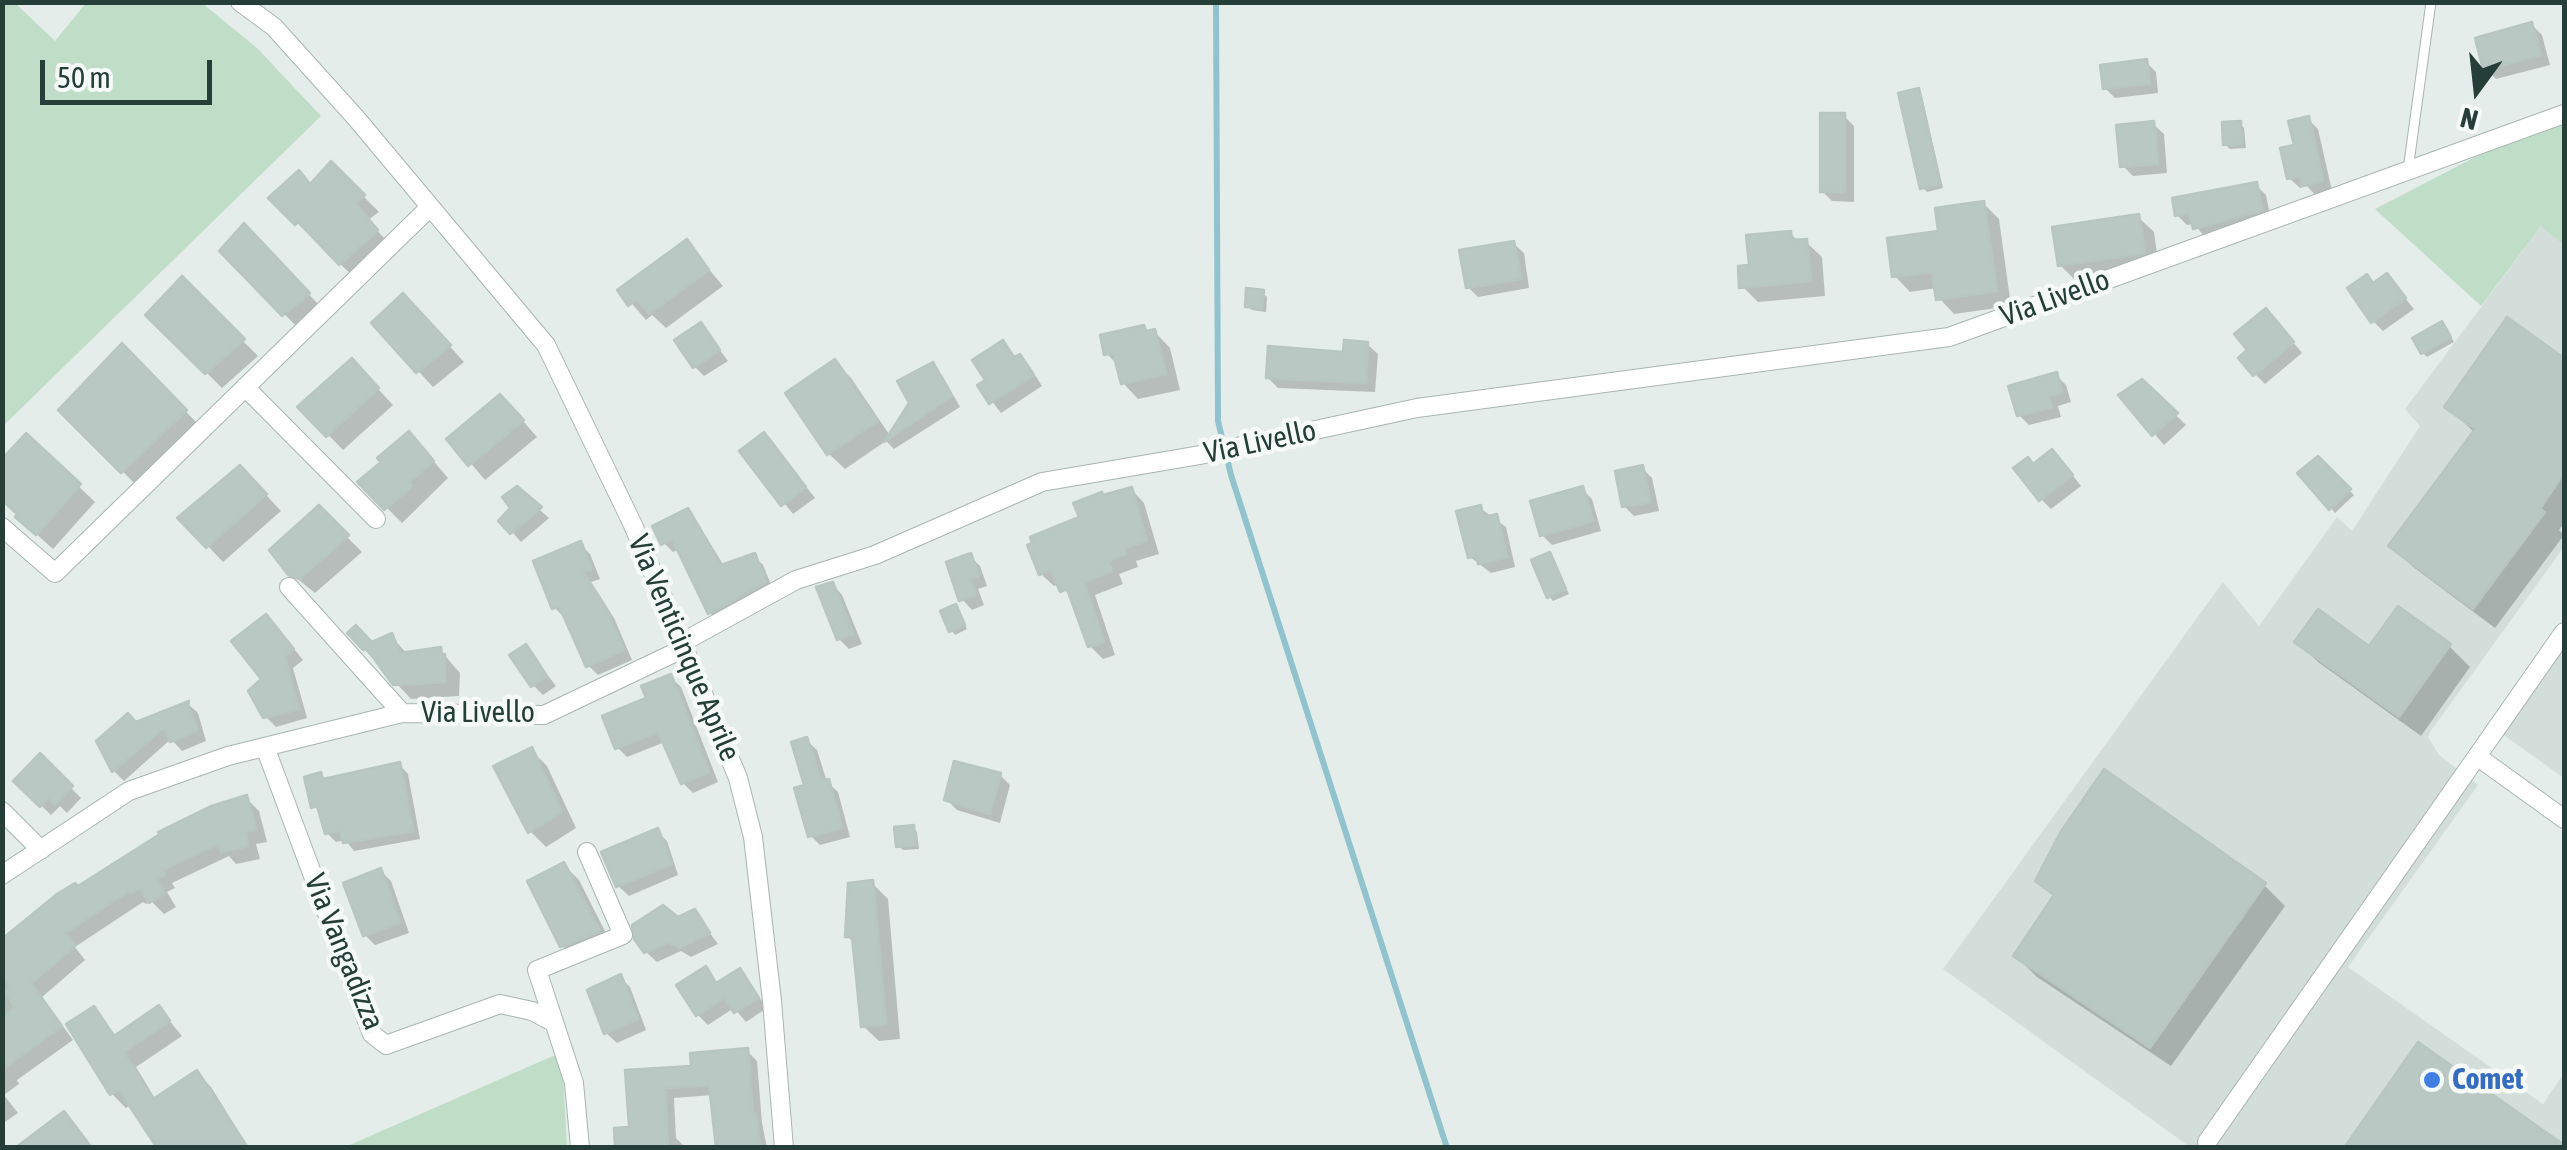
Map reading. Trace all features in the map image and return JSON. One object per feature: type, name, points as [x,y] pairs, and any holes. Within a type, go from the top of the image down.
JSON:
[{"type":"street","name":"Via Venticinque Aprile","points":[[240,2],[286,40],[356,118],[546,345],[633,525],[738,778],[753,838],[784,1148]]},
{"type":"street","name":"Via Livello","points":[[2,875],[129,791],[228,756],[402,713],[544,715],[674,653],[682,642],[796,580],[875,555],[1042,482],[1200,455],[1417,408],[1948,337],[2564,114]]},
{"type":"street","points":[[2,527],[55,573],[428,208]]},
{"type":"street","points":[[245,387],[376,518]]},
{"type":"street","points":[[290,588],[402,713]]},
{"type":"street","points":[[2207,1142],[2564,632]]},
{"type":"street","name":"Via Vangadizza","points":[[265,746],[372,1034],[386,1044],[500,1004],[532,1011],[553,1022]]},
{"type":"street","points":[[2478,757],[2564,819]]},
{"type":"street","points":[[2,811],[40,850]]},
{"type":"street","points":[[580,1148],[574,1083],[537,970],[623,935],[586,852]]},
{"type":"lane","points":[[2408,170],[2431,2]]},
{"type":"shaded area","points":[[2542,225],[2564,245],[2564,547],[2430,732],[2428,737],[2439,755],[2478,785],[2348,967],[2543,1104],[2564,1073],[2564,1147],[2190,1147],[1943,969],[2223,582],[2259,626],[2337,517],[2352,531],[2420,426],[2405,409]]},
{"type":"shaded area","points":[[2564,640],[2564,778],[2498,731]]},
{"type":"green space","points":[[3,2],[15,3],[55,41],[86,3],[202,3],[257,48],[321,116],[3,426]]},
{"type":"green space","points":[[2564,111],[2564,245],[2541,226],[2481,306],[2375,209]]},
{"type":"green space","points":[[562,1052],[567,1147],[345,1147]]},
{"type":"building","points":[[2532,22],[2541,55],[2483,70],[2475,38]]},
{"type":"building","points":[[2147,59],[2150,84],[2103,89],[2100,65]]},
{"type":"building","points":[[1919,88],[1940,184],[1920,189],[1898,93]]},
{"type":"building","points":[[1820,113],[1845,113],[1845,192],[1820,192]]},
{"type":"building","points":[[2309,116],[2323,181],[2302,186],[2300,176],[2287,179],[2280,148],[2294,145],[2288,121]]},
{"type":"building","points":[[2154,121],[2158,164],[2120,167],[2116,125]]},
{"type":"building","points":[[2241,121],[2242,144],[2223,145],[2222,122]]},
{"type":"building","points":[[331,161],[365,195],[355,203],[378,230],[339,265],[298,222],[295,225],[268,198],[299,170],[310,184]]},
{"type":"building","points":[[2257,182],[2262,210],[2193,229],[2189,213],[2175,216],[2172,198]]},
{"type":"building","points":[[1984,201],[1997,291],[1936,300],[1932,272],[1892,277],[1887,238],[1938,231],[1935,208]]},
{"type":"building","points":[[2139,214],[2145,253],[2058,266],[2052,227]]},
{"type":"building","points":[[244,223],[310,293],[282,316],[219,251]]},
{"type":"building","points":[[1791,231],[1792,240],[1807,239],[1811,281],[1739,288],[1738,266],[1749,265],[1746,235]]},
{"type":"building","points":[[687,239],[709,270],[649,314],[637,299],[628,306],[617,290]]},
{"type":"building","points":[[1514,241],[1521,279],[1466,288],[1459,250]]},
{"type":"building","points":[[2387,273],[2406,298],[2371,323],[2347,288],[2367,274],[2373,283]]},
{"type":"building","points":[[182,276],[245,339],[205,374],[145,315]]},
{"type":"building","points":[[1246,288],[1264,290],[1262,308],[1245,307]]},
{"type":"building","points":[[403,293],[451,345],[416,373],[371,323]]},
{"type":"building","points":[[2266,308],[2294,342],[2253,376],[2238,358],[2247,350],[2234,334]]},
{"type":"building","points":[[2507,317],[2564,358],[2564,473],[2540,509],[2545,512],[2473,609],[2388,546],[2475,429],[2444,407]]},
{"type":"building","points":[[2442,321],[2451,337],[2421,354],[2412,338]]},
{"type":"building","points":[[701,322],[720,350],[693,368],[674,340]]},
{"type":"building","points":[[1144,325],[1146,331],[1155,329],[1166,374],[1121,384],[1113,353],[1104,355],[1100,335]]},
{"type":"building","points":[[1003,340],[1014,357],[1020,354],[1034,375],[989,404],[977,385],[985,380],[972,360]]},
{"type":"building","points":[[1344,340],[1368,342],[1366,383],[1266,378],[1268,346],[1343,352]]},
{"type":"building","points":[[122,343],[187,410],[121,473],[58,410]]},
{"type":"building","points":[[352,358],[379,388],[326,437],[297,407]]},
{"type":"building","points":[[835,359],[878,421],[827,455],[785,393]]},
{"type":"building","points":[[933,362],[952,396],[884,442],[909,403],[897,381]]},
{"type":"building","points":[[2057,372],[2062,393],[2049,396],[2052,407],[2017,416],[2008,386]]},
{"type":"building","points":[[2142,379],[2178,413],[2152,436],[2118,395]]},
{"type":"building","points":[[500,394],[524,420],[468,466],[446,439]]},
{"type":"building","points":[[409,431],[434,461],[384,510],[357,482],[381,462],[377,458]]},
{"type":"building","points":[[764,432],[806,487],[781,506],[739,451]]},
{"type":"building","points":[[26,433],[81,484],[36,535],[2,500],[2,459]]},
{"type":"building","points":[[2052,449],[2073,475],[2039,501],[2013,468],[2028,457],[2033,464]]},
{"type":"building","points":[[2318,456],[2351,489],[2329,510],[2297,473]]},
{"type":"building","points":[[240,465],[267,494],[206,548],[177,518]]},
{"type":"building","points":[[1643,465],[1650,502],[1622,507],[1615,471]]},
{"type":"building","points":[[517,486],[542,507],[510,534],[498,521],[510,508],[502,497]]},
{"type":"building","points":[[1583,486],[1593,521],[1540,536],[1530,501]]},
{"type":"building","points":[[1132,487],[1147,541],[1124,548],[1126,554],[1108,561],[1112,571],[1084,582],[1104,642],[1088,647],[1067,589],[1060,592],[1051,570],[1039,575],[1027,545],[1032,543],[1030,537],[1079,517],[1073,503],[1102,492],[1103,495]]},
{"type":"building","points":[[319,505],[349,535],[299,579],[288,575],[269,550]]},
{"type":"building","points":[[1481,505],[1483,517],[1497,514],[1507,557],[1478,564],[1477,556],[1468,558],[1456,511]]},
{"type":"building","points":[[688,508],[721,565],[755,553],[766,582],[708,614],[672,539],[661,545],[652,526]]},
{"type":"building","points":[[581,541],[592,569],[583,572],[605,606],[624,650],[586,667],[559,606],[552,609],[533,561]]},
{"type":"building","points":[[1550,552],[1566,589],[1547,598],[1531,560]]},
{"type":"building","points":[[971,553],[979,576],[970,579],[976,595],[959,601],[946,562]]},
{"type":"building","points":[[833,582],[853,634],[837,640],[816,587]]},
{"type":"building","points":[[956,604],[965,625],[949,632],[940,611]]},
{"type":"building","points":[[2398,606],[2451,644],[2399,717],[2294,642],[2318,609],[2369,646]]},
{"type":"building","points":[[266,614],[294,649],[285,657],[299,709],[263,718],[248,691],[261,679],[231,641]]},
{"type":"building","points":[[356,625],[372,642],[392,633],[400,653],[441,647],[442,655],[445,654],[445,682],[393,685],[367,649],[363,650],[347,633]]},
{"type":"building","points":[[526,644],[547,676],[531,687],[509,655]]},
{"type":"building","points":[[671,674],[709,772],[681,784],[658,732],[615,749],[602,716],[646,698],[641,686]]},
{"type":"building","points":[[189,701],[198,730],[170,742],[164,727],[112,772],[96,741],[128,713],[136,722]]},
{"type":"building","points":[[807,737],[821,781],[829,779],[842,828],[808,837],[794,788],[804,785],[791,742]]},
{"type":"building","points":[[532,747],[562,812],[528,833],[493,766]]},
{"type":"building","points":[[40,753],[73,786],[55,805],[48,798],[40,807],[13,781]]},
{"type":"building","points":[[954,761],[1001,773],[990,814],[944,800]]},
{"type":"building","points":[[400,762],[413,831],[343,843],[340,831],[325,834],[317,806],[311,808],[304,777],[321,772],[323,779]]},
{"type":"building","points":[[2104,769],[2266,883],[2150,1048],[2013,956],[2054,895],[2035,881],[2060,833]]},
{"type":"building","points":[[247,795],[256,830],[245,832],[248,846],[221,852],[219,843],[162,870],[165,875],[157,879],[165,893],[149,903],[140,888],[129,891],[65,933],[75,946],[31,983],[62,1026],[2,1070],[2,1017],[15,1007],[4,992],[10,987],[2,976],[2,939],[57,894],[75,883],[78,886],[158,832],[211,806]]},
{"type":"building","points":[[914,825],[916,845],[896,847],[894,827]]},
{"type":"building","points":[[658,828],[672,864],[616,887],[601,852]]},
{"type":"building","points":[[564,862],[600,931],[560,947],[527,881]]},
{"type":"building","points":[[381,868],[400,923],[363,936],[343,883]]},
{"type":"building","points":[[873,880],[886,1024],[861,1027],[852,937],[845,937],[848,883]]},
{"type":"building","points":[[663,905],[678,917],[695,909],[710,933],[679,948],[669,942],[644,953],[634,939],[632,925]]},
{"type":"building","points":[[706,966],[716,983],[740,968],[759,998],[734,1013],[724,998],[696,1016],[676,985]]},
{"type":"building","points":[[621,974],[638,1019],[604,1034],[587,990]]},
{"type":"building","points":[[159,1005],[170,1021],[124,1052],[153,1099],[197,1070],[248,1148],[157,1148],[119,1090],[110,1095],[66,1024],[94,1006],[114,1036]]},
{"type":"building","name":"Comet","points":[[2418,1042],[2564,1145],[2564,1148],[2344,1148]]},
{"type":"building","points":[[748,1048],[760,1148],[716,1148],[709,1085],[665,1088],[668,1148],[615,1148],[614,1128],[629,1127],[625,1070],[691,1066],[690,1053]]},
{"type":"building","points":[[64,1111],[92,1148],[15,1148]]},
{"type":"waterway","points":[[1216,2],[1218,421],[1231,475],[1447,1148]]},
{"type":"place","name":"Comet","points":[[2432,1080]]}]
